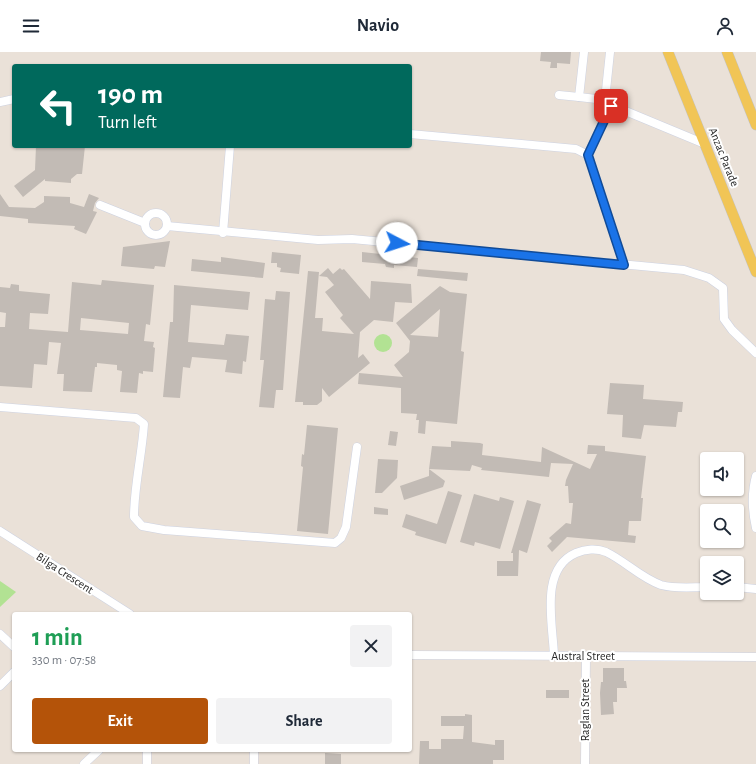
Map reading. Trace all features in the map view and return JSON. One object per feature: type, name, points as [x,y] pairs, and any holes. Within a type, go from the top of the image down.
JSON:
[{"type":"main road","name":"Anzac Parade","points":[[668,52],[756,272]]},
{"type":"main road","points":[[727,52],[756,125]]},
{"type":"street","points":[[579,97],[584,52]]},
{"type":"street","points":[[610,52],[608,103],[588,155],[624,265]]},
{"type":"street","points":[[559,95],[579,97],[608,103],[705,144]]},
{"type":"street","points":[[0,102],[12,99]]},
{"type":"street","points":[[412,134],[576,149],[588,155]]},
{"type":"street","points":[[224,233],[230,148]]},
{"type":"street","points":[[100,205],[145,223],[149,233],[156,236],[163,233],[167,226],[166,219],[158,213],[151,214],[145,223]]},
{"type":"street","points":[[167,226],[224,233],[318,240],[352,239],[684,270],[709,278],[723,288],[724,319],[732,330],[756,353]]},
{"type":"street","points":[[0,407],[136,418],[144,424],[142,449],[134,500],[134,517],[142,526],[164,530],[334,543],[341,538],[346,528],[356,447]]},
{"type":"street","points":[[756,476],[752,490],[753,513],[756,528]]},
{"type":"street","name":"Bilga Crescent","points":[[0,531],[127,612]]},
{"type":"street","points":[[554,656],[551,585],[558,568],[574,554],[585,550],[600,550],[660,584],[672,587],[700,587]]},
{"type":"street","points":[[744,588],[756,589]]},
{"type":"street","points":[[0,634],[12,646]]},
{"type":"street","name":"Austral Street","points":[[412,655],[756,657]]},
{"type":"street","name":"Raglan Street","points":[[585,764],[586,656]]},
{"type":"street","points":[[0,686],[12,674]]},
{"type":"street","points":[[84,764],[97,752]]},
{"type":"street","points":[[147,752],[147,764]]},
{"type":"street","points":[[254,752],[254,764]]},
{"type":"green space","points":[[379,334],[387,334],[392,339],[390,350],[387,352],[379,352],[374,347],[374,339]]},
{"type":"green space","points":[[0,581],[16,592],[0,607]]},
{"type":"building","points":[[541,52],[571,52],[570,64],[557,63],[557,68],[550,68],[551,62],[540,61]]},
{"type":"building","points":[[36,148],[85,148],[82,174],[77,174],[71,179],[71,183],[45,181],[45,179],[23,197],[14,186],[35,170]]},
{"type":"building","points":[[0,194],[9,207],[35,208],[44,202],[44,196],[70,197],[70,203],[84,207],[89,194],[99,198],[95,203],[93,211],[97,212],[86,234],[74,229],[75,226],[28,223],[28,219],[0,216]]},
{"type":"building","points":[[170,241],[165,267],[155,266],[154,269],[121,266],[123,247]]},
{"type":"building","points":[[272,252],[301,255],[299,274],[280,272],[281,268],[277,267],[277,263],[271,263]]},
{"type":"building","points":[[362,252],[418,258],[417,267],[394,265],[394,268],[386,267],[385,264],[362,262]]},
{"type":"building","points":[[221,257],[265,263],[263,278],[191,271],[192,259],[221,262]]},
{"type":"building","points":[[328,268],[333,274],[340,268],[342,270],[344,269],[370,299],[371,281],[411,284],[412,303],[395,302],[393,322],[374,320],[360,332],[358,358],[363,354],[370,363],[329,397],[322,388],[322,401],[317,405],[303,405],[303,402],[295,402],[308,271],[319,272],[315,318],[323,318],[322,331],[354,334],[340,318],[343,315],[325,292],[334,285],[327,277],[319,276]]},
{"type":"building","points":[[418,269],[468,273],[467,281],[417,276]]},
{"type":"building","points":[[102,280],[154,285],[150,325],[146,324],[144,341],[154,342],[153,372],[143,371],[143,374],[139,373],[137,393],[120,392],[122,371],[117,370],[117,365],[97,363],[97,367],[95,367],[92,392],[63,391],[64,374],[57,374],[61,343],[49,342],[47,365],[34,364],[32,388],[0,386],[0,327],[5,327],[6,313],[0,312],[0,287],[10,288],[11,284],[19,285],[19,291],[50,294],[48,314],[30,313],[29,329],[68,332],[72,282],[101,285]],"holes":[[[81,318],[129,323],[128,334],[80,330]]]},
{"type":"building","points":[[174,285],[250,292],[248,310],[191,305],[188,342],[224,345],[226,334],[249,336],[246,362],[243,361],[242,374],[225,372],[227,360],[192,357],[190,368],[183,367],[180,398],[163,397],[170,322],[173,322]]},
{"type":"building","points":[[440,286],[450,292],[467,294],[461,351],[464,352],[457,424],[426,421],[425,434],[418,433],[419,420],[416,420],[417,414],[401,413],[401,388],[358,384],[359,373],[403,377],[394,365],[409,352],[410,341],[396,323]],"holes":[[[440,309],[438,337],[410,335]]]},
{"type":"building","points":[[276,291],[290,292],[283,390],[276,390],[274,408],[259,407],[264,360],[260,360],[265,299],[275,300]]},
{"type":"building","points":[[610,383],[644,385],[643,399],[683,402],[682,412],[678,412],[676,427],[644,425],[641,439],[622,437],[623,415],[607,414]]},
{"type":"building","points":[[307,425],[338,428],[328,534],[297,531],[303,467],[301,466],[302,454],[304,455]]},
{"type":"building","points":[[390,431],[398,432],[396,446],[388,445]]},
{"type":"building","points":[[451,441],[483,444],[482,455],[541,462],[542,447],[590,469],[597,454],[587,454],[588,445],[605,446],[605,451],[646,456],[641,498],[643,498],[641,521],[629,521],[628,535],[636,536],[635,543],[567,537],[552,552],[547,546],[552,541],[549,538],[566,523],[571,524],[573,503],[569,503],[568,486],[565,486],[573,464],[551,463],[549,477],[481,470],[482,468],[472,465],[470,471],[429,469],[432,446],[451,447]]},
{"type":"building","points":[[378,459],[398,460],[397,478],[382,493],[375,493]]},
{"type":"building","points":[[429,469],[445,481],[443,487],[404,500],[400,486],[429,476]]},
{"type":"building","points":[[448,491],[462,495],[446,544],[415,535],[416,532],[402,527],[406,514],[437,524]]},
{"type":"building","points":[[474,494],[499,501],[500,497],[514,501],[500,549],[475,542],[474,546],[460,542]]},
{"type":"building","points":[[527,500],[541,504],[527,553],[519,550],[518,576],[497,576],[497,561],[513,561],[513,553],[511,553]]},
{"type":"building","points":[[374,507],[388,509],[388,515],[374,514]]},
{"type":"building","points":[[603,668],[624,668],[624,681],[626,681],[627,688],[617,688],[617,702],[613,702],[614,714],[601,715],[600,693],[601,682],[603,682]]},
{"type":"building","points":[[546,690],[569,690],[569,698],[546,698]]},
{"type":"building","points":[[465,714],[472,715],[472,742],[495,745],[495,740],[504,740],[504,760],[493,760],[493,764],[419,764],[420,741],[429,741],[429,749],[441,749],[441,739],[463,739],[464,726],[441,726],[441,716],[465,716]]},
{"type":"building","points":[[325,753],[341,754],[341,764],[325,764]]},
{"type":"route","points":[[397,243],[624,265],[588,155],[611,106]]}]
